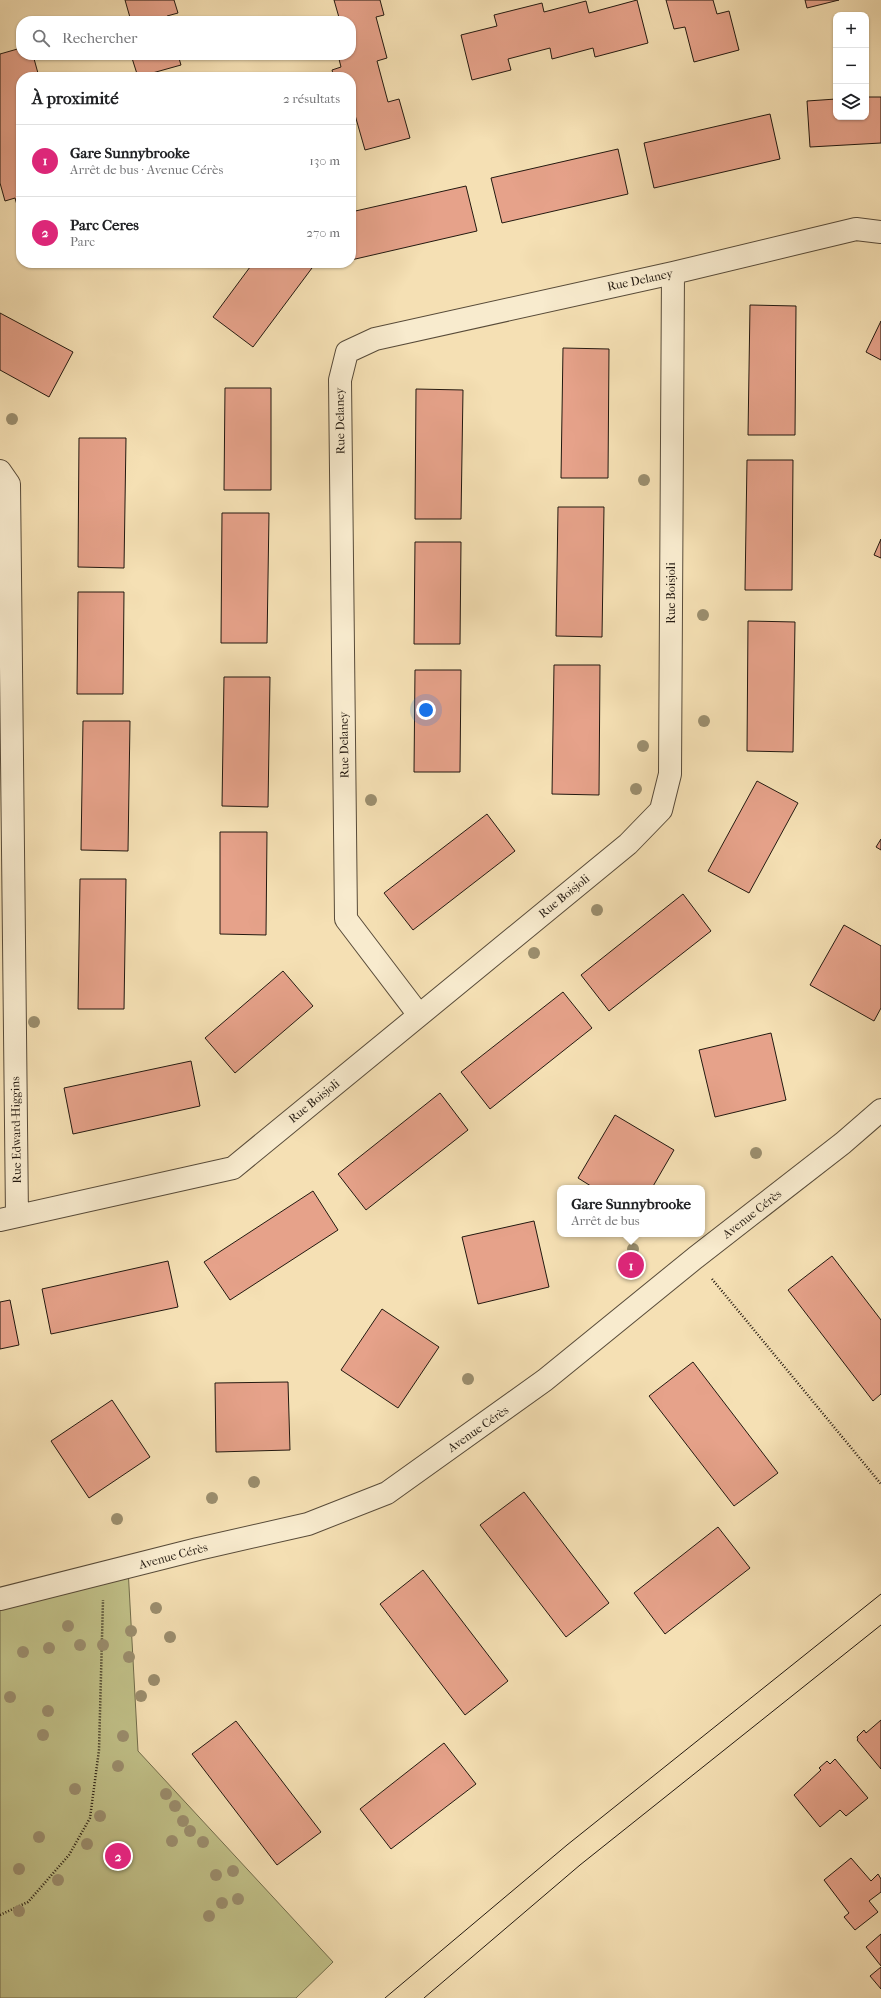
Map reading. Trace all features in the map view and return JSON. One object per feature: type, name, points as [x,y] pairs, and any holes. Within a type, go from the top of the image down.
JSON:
[{"type":"street","name":"Rue Delaney","points":[[419,1015],[346,919],[340,380],[347,352],[375,339],[673,273],[856,229],[881,232]]},
{"type":"street","name":"Rue Boisjoli","points":[[9,1218],[233,1168],[628,844],[661,810],[670,774],[673,273]]},
{"type":"street","name":"Rue Edward-Higgins","points":[[0,471],[9,484],[9,1218]]},
{"type":"street","name":"Avenue Cérès","points":[[0,1599],[104,1574],[198,1549],[308,1524],[387,1493],[546,1380],[695,1258],[843,1143],[881,1110]]},
{"type":"path","points":[[695,1258],[881,1484]]},
{"type":"path","points":[[0,1915],[28,1902],[69,1855],[90,1818],[99,1750],[104,1574]]},
{"type":"green space","points":[[128,1568],[138,1751],[333,1962],[296,1998],[0,1998],[0,1599]]},
{"type":"building","points":[[125,0],[174,0],[178,13],[167,16],[130,16]]},
{"type":"building","points":[[334,0],[380,0],[384,15],[376,17],[387,58],[377,61],[388,102],[399,99],[410,138],[365,150],[356,118],[356,72],[333,72],[332,70],[341,67],[339,60],[356,60],[356,16],[339,16]]},
{"type":"building","points":[[637,0],[648,43],[595,57],[593,48],[552,59],[550,48],[508,59],[511,70],[472,80],[461,35],[497,26],[494,15],[542,3],[544,12],[586,1],[589,13]]},
{"type":"building","points":[[666,0],[713,0],[717,14],[729,11],[739,50],[694,62],[685,27],[674,29]]},
{"type":"building","points":[[805,0],[839,0],[807,8]]},
{"type":"building","points":[[16,49],[16,60],[34,60],[38,72],[16,72],[16,202],[15,198],[5,201],[0,183],[0,54]]},
{"type":"building","points":[[133,60],[180,60],[181,65],[156,72],[136,72]]},
{"type":"building","points":[[869,97],[881,97],[881,143],[810,147],[807,101],[833,99],[833,120],[869,120]]},
{"type":"building","points":[[770,114],[780,159],[654,188],[644,143]]},
{"type":"building","points":[[618,149],[628,194],[502,223],[491,178]]},
{"type":"building","points":[[466,186],[477,231],[356,259],[356,211]]},
{"type":"building","points":[[249,268],[312,268],[253,347],[213,317]]},
{"type":"building","points":[[750,305],[796,306],[795,435],[748,435]]},
{"type":"building","points":[[0,313],[73,352],[49,397],[0,370]]},
{"type":"building","points":[[881,321],[881,360],[866,352]]},
{"type":"building","points":[[563,348],[609,349],[608,478],[561,478]]},
{"type":"building","points":[[225,388],[271,388],[271,490],[224,490]]},
{"type":"building","points":[[416,389],[463,390],[461,519],[415,519]]},
{"type":"building","points":[[79,438],[126,438],[124,568],[78,567]]},
{"type":"building","points":[[747,460],[793,460],[792,590],[745,590]]},
{"type":"building","points":[[558,507],[604,507],[602,637],[556,636]]},
{"type":"building","points":[[222,513],[269,513],[267,643],[221,643]]},
{"type":"building","points":[[881,539],[881,558],[874,555]]},
{"type":"building","points":[[415,542],[461,542],[460,644],[414,644]]},
{"type":"building","points":[[78,592],[124,592],[123,694],[77,694]]},
{"type":"building","points":[[748,621],[795,622],[793,752],[747,751]]},
{"type":"building","points":[[554,665],[600,665],[599,795],[552,794]]},
{"type":"building","points":[[415,670],[461,670],[460,772],[414,772]]},
{"type":"building","points":[[224,677],[270,677],[268,807],[222,806]]},
{"type":"building","points":[[83,721],[130,721],[128,851],[81,850]]},
{"type":"building","points":[[757,781],[798,803],[749,893],[708,871]]},
{"type":"building","points":[[487,814],[515,851],[413,930],[384,893]]},
{"type":"building","points":[[220,832],[267,832],[266,935],[220,934]]},
{"type":"building","points":[[881,839],[881,850],[876,847]]},
{"type":"building","points":[[80,879],[126,879],[124,1009],[78,1009]]},
{"type":"building","points":[[683,894],[711,931],[609,1011],[581,975]]},
{"type":"building","points":[[844,925],[881,946],[881,1008],[874,1021],[810,985]]},
{"type":"building","points":[[283,971],[313,1006],[235,1073],[205,1038]]},
{"type":"building","points":[[563,992],[592,1028],[490,1109],[461,1072]]},
{"type":"building","points":[[771,1033],[786,1100],[715,1117],[699,1050]]},
{"type":"building","points":[[191,1061],[200,1106],[73,1134],[64,1088]]},
{"type":"building","points":[[440,1093],[468,1130],[366,1210],[338,1174]]},
{"type":"building","points":[[615,1115],[674,1150],[654,1185],[589,1185],[578,1178]]},
{"type":"building","points":[[313,1191],[338,1230],[230,1300],[204,1262]]},
{"type":"building","points":[[534,1221],[549,1287],[478,1304],[462,1237]]},
{"type":"building","points":[[832,1256],[881,1320],[881,1394],[873,1401],[788,1290]]},
{"type":"building","points":[[168,1261],[178,1307],[51,1334],[42,1289]]},
{"type":"building","points":[[10,1300],[19,1345],[0,1349],[0,1302]]},
{"type":"building","points":[[382,1309],[439,1347],[398,1408],[341,1370]]},
{"type":"building","points":[[693,1362],[778,1473],[734,1506],[649,1396]]},
{"type":"building","points":[[288,1382],[290,1450],[216,1452],[215,1383]]},
{"type":"building","points":[[112,1400],[150,1457],[89,1498],[51,1441]]},
{"type":"building","points":[[524,1492],[609,1603],[566,1637],[480,1525]]},
{"type":"building","points":[[718,1527],[750,1568],[665,1634],[634,1593]]},
{"type":"building","points":[[423,1570],[508,1681],[465,1715],[380,1604]]},
{"type":"building","points":[[881,1720],[881,1769],[857,1740],[857,1737],[864,1730],[866,1733]]},
{"type":"building","points":[[236,1721],[321,1832],[277,1865],[192,1754]]},
{"type":"building","points":[[444,1743],[476,1784],[391,1849],[360,1809]]},
{"type":"building","points":[[835,1759],[868,1798],[846,1816],[840,1810],[820,1827],[794,1795],[821,1770],[819,1768],[827,1761],[830,1764]]},
{"type":"building","points":[[851,1858],[871,1881],[878,1874],[881,1879],[881,1892],[869,1901],[878,1912],[855,1930],[844,1917],[849,1913],[824,1880]]},
{"type":"building","points":[[881,1934],[881,1966],[866,1947]]},
{"type":"building","points":[[881,1967],[881,1989],[870,1976]]},
{"type":"tram line","points":[[385,1998],[567,1845],[881,1594]]},
{"type":"tram line","points":[[424,1998],[580,1865],[881,1625]]},
{"type":"place","name":"Gare Sunnybrooke","points":[[631,1265]]},
{"type":"place","name":"Parc Ceres","points":[[118,1856]]}]
